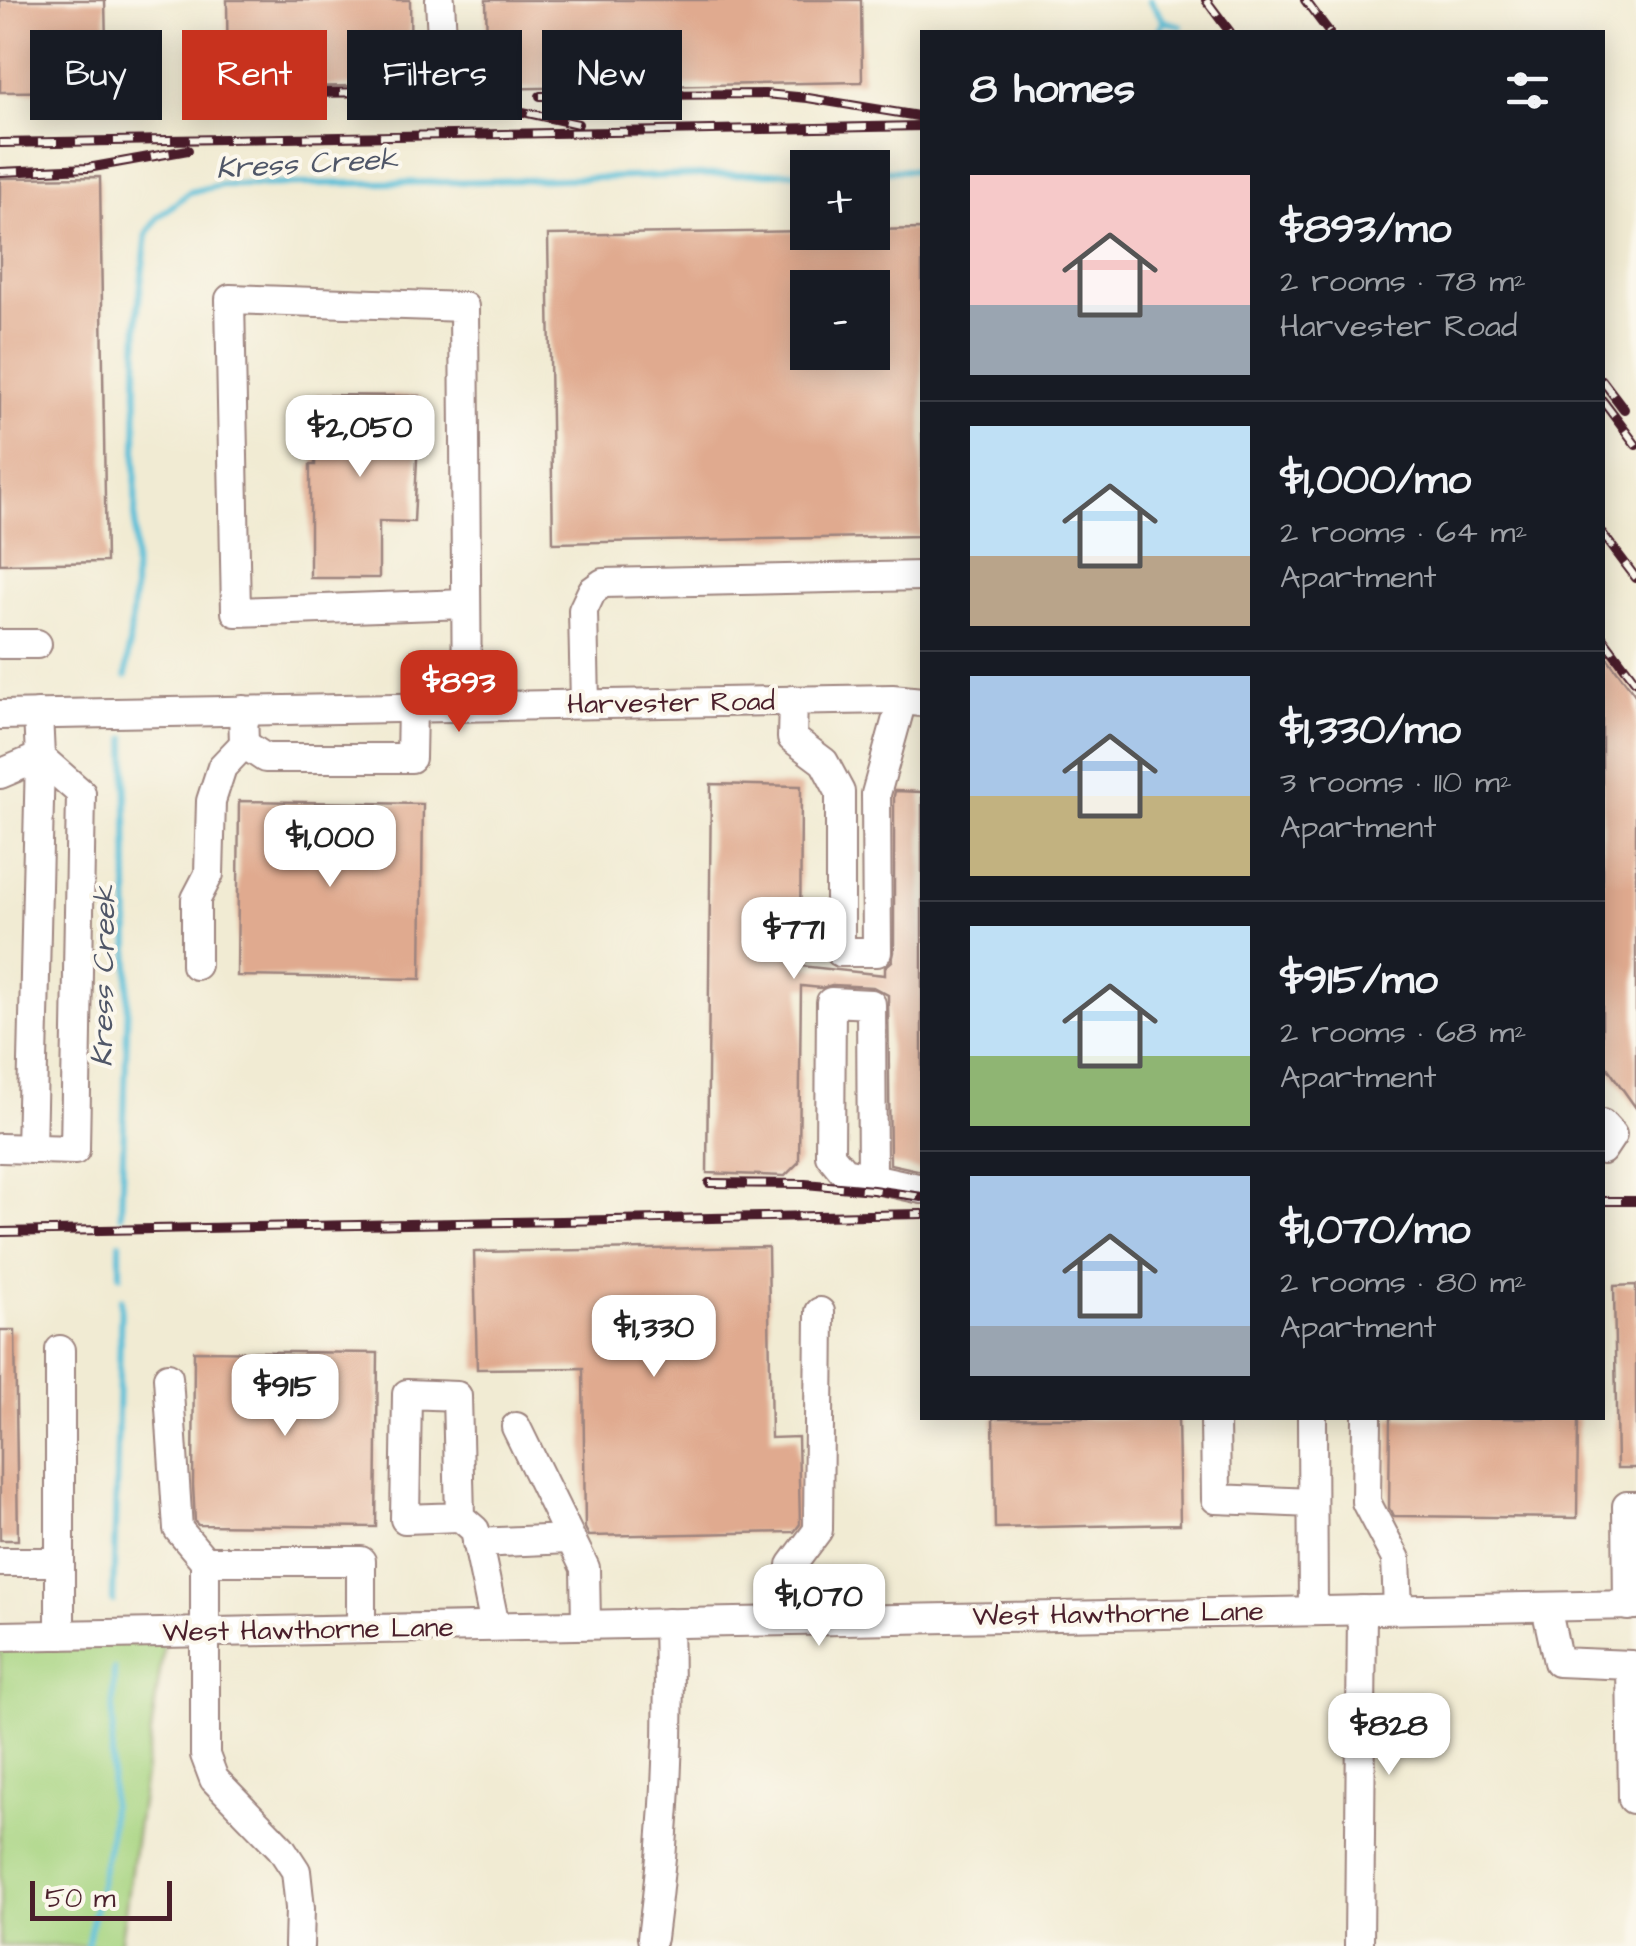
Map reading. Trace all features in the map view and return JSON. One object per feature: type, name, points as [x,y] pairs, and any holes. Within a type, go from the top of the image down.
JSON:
[{"type":"street","points":[[440,0],[442,30]]},
{"type":"street","points":[[466,604],[236,612],[230,300],[464,307],[467,706]]},
{"type":"street","points":[[585,704],[583,610],[592,591],[604,583],[920,576]]},
{"type":"street","points":[[0,644],[37,644]]},
{"type":"street","points":[[793,700],[792,738],[824,762],[840,792],[840,952],[877,952],[876,794],[912,701]]},
{"type":"street","name":"Harvester Road","points":[[0,715],[912,701]]},
{"type":"street","points":[[244,744],[265,758],[411,758],[412,708]]},
{"type":"street","points":[[196,966],[196,900],[210,874],[211,801],[222,768],[244,744],[243,710]]},
{"type":"street","points":[[31,1149],[38,714]]},
{"type":"street","points":[[0,774],[40,757]]},
{"type":"street","points":[[0,1148],[74,1150],[81,793],[40,757]]},
{"type":"street","points":[[840,792],[876,794]]},
{"type":"street","points":[[872,1179],[870,1004],[831,1002],[830,1155],[844,1172],[872,1179],[920,1189]]},
{"type":"street","points":[[791,1620],[792,1566],[818,1530],[820,1312]]},
{"type":"street","points":[[60,1350],[60,1634]]},
{"type":"street","points":[[168,1376],[178,1529],[205,1561],[205,1754],[214,1778],[280,1848],[296,1872],[299,1946]]},
{"type":"street","points":[[460,1517],[456,1396],[407,1394],[404,1519],[460,1517],[475,1530],[495,1626]]},
{"type":"street","points":[[1215,1420],[1216,1500],[1312,1503]]},
{"type":"street","points":[[1312,1420],[1313,1610]]},
{"type":"street","points":[[1368,1420],[1366,1502],[1396,1559],[1398,1609]]},
{"type":"street","points":[[516,1427],[584,1568],[586,1624]]},
{"type":"street","points":[[1632,1606],[1627,1506],[1636,1506]]},
{"type":"street","points":[[478,1543],[568,1538]]},
{"type":"street","points":[[205,1561],[361,1561],[362,1628]]},
{"type":"street","points":[[0,1562],[60,1562]]},
{"type":"street","name":"West Hawthorne Lane","points":[[0,1636],[1398,1609],[1549,1618],[1632,1606]]},
{"type":"street","points":[[1358,1946],[1362,1610]]},
{"type":"street","points":[[1549,1618],[1558,1662],[1634,1665],[1632,1799],[1636,1799]]},
{"type":"street","points":[[652,1938],[663,1858],[669,1734],[668,1623]]},
{"type":"green space","points":[[0,1636],[165,1636],[120,1946],[0,1946]]},
{"type":"building","points":[[0,0],[105,0],[106,30],[30,30],[30,92],[0,92]]},
{"type":"building","points":[[227,0],[410,0],[410,30],[347,30],[347,86],[327,86],[327,30],[227,30]]},
{"type":"building","points":[[486,0],[861,0],[862,82],[682,85],[682,30],[542,30],[542,88],[522,88],[522,30],[487,30]]},
{"type":"building","points":[[100,177],[106,562],[0,564],[0,178]]},
{"type":"building","points":[[920,229],[920,536],[553,543],[548,235],[790,231],[790,250],[890,250],[890,230]]},
{"type":"building","points":[[316,395],[420,396],[414,522],[379,521],[379,578],[310,578],[310,465],[315,465]]},
{"type":"building","points":[[1605,655],[1636,696],[1636,1108],[1605,1064]]},
{"type":"building","points":[[711,784],[801,786],[800,966],[885,975],[894,952],[894,796],[895,791],[920,792],[920,1171],[890,1164],[888,995],[873,987],[832,985],[801,986],[799,1162],[785,1176],[707,1173]]},
{"type":"building","points":[[239,801],[423,804],[421,979],[237,976]]},
{"type":"building","points":[[768,1247],[771,1438],[798,1437],[800,1524],[794,1532],[589,1536],[585,1528],[583,1368],[477,1369],[474,1252]]},
{"type":"building","points":[[1636,1285],[1636,1468],[1617,1468],[1614,1286]]},
{"type":"building","points":[[0,1330],[15,1330],[18,1540],[0,1540]]},
{"type":"building","points":[[194,1351],[378,1353],[376,1527],[198,1525],[193,1485]]},
{"type":"building","points":[[993,1420],[1178,1420],[1180,1524],[995,1528]]},
{"type":"building","points":[[1390,1420],[1578,1420],[1577,1518],[1393,1516],[1389,1508]]},
{"type":"waterway","points":[[1150,0],[1164,21]]},
{"type":"waterway","name":"Kress Creek","points":[[1164,21],[1181,26]]},
{"type":"waterway","name":"Kress Creek","points":[[1159,30],[1164,21]]},
{"type":"waterway","name":"Kress Creek","points":[[890,171],[920,170]]},
{"type":"waterway","name":"Kress Creek","points":[[126,676],[134,594],[138,309],[147,234],[157,218],[190,192],[221,185],[790,173]]},
{"type":"waterway","name":"Kress Creek","points":[[121,1215],[129,964],[126,738]]},
{"type":"waterway","name":"Kress Creek","points":[[120,1243],[120,1275]]},
{"type":"waterway","name":"Kress Creek","points":[[113,1601],[121,1299]]},
{"type":"waterway","name":"Kress Creek","points":[[87,1946],[110,1835],[114,1669]]},
{"type":"railway","points":[[1206,0],[1228,30]]},
{"type":"railway","points":[[1305,0],[1328,30]]},
{"type":"railway","points":[[327,93],[441,94],[578,124]]},
{"type":"railway","points":[[540,96],[765,94],[918,116]]},
{"type":"railway","points":[[658,131],[920,126]]},
{"type":"railway","points":[[0,143],[668,131]]},
{"type":"railway","points":[[0,172],[88,168],[188,150]]},
{"type":"railway","points":[[1605,384],[1624,409]]},
{"type":"railway","points":[[1605,404],[1636,445]]},
{"type":"railway","points":[[1605,537],[1636,578]]},
{"type":"railway","points":[[1605,641],[1636,682]]},
{"type":"railway","points":[[709,1183],[805,1184],[920,1197]]},
{"type":"railway","points":[[1605,1201],[1636,1201]]},
{"type":"railway","points":[[0,1232],[920,1214]]}]
